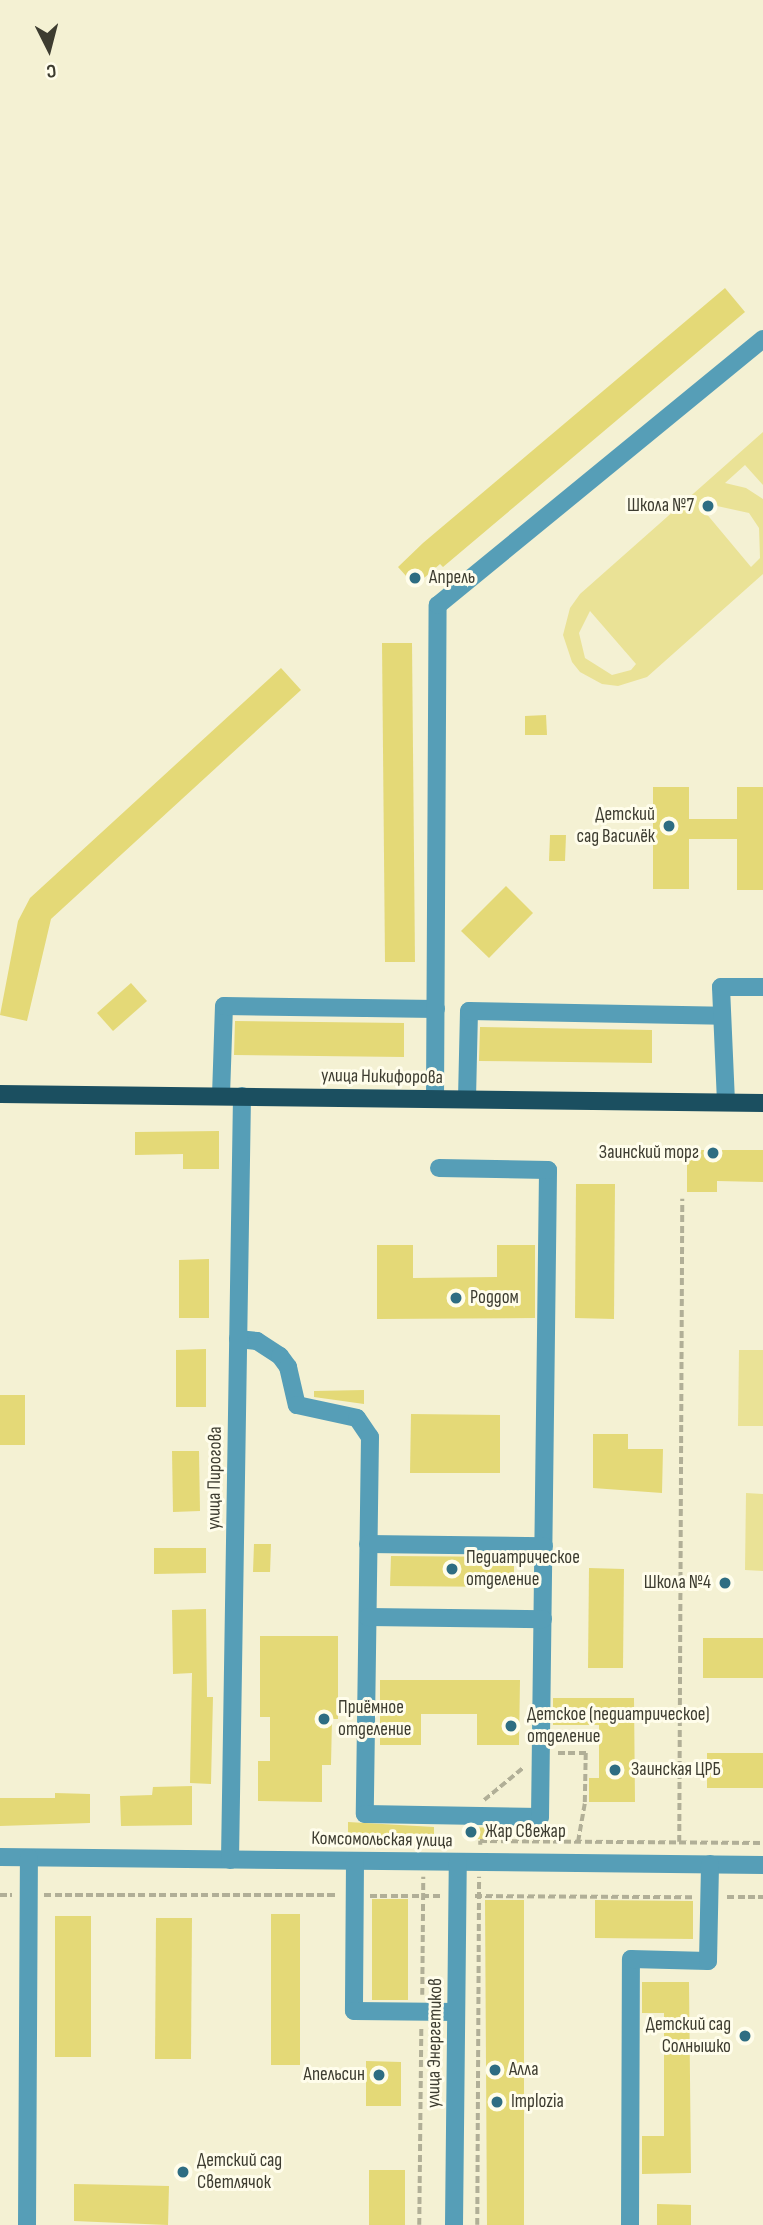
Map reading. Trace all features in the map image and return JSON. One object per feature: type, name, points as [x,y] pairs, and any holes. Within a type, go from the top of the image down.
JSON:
[{"type":"main road","name":"улица Никифорова","points":[[0,1094],[763,1103]]},
{"type":"street","points":[[435,1098],[439,605],[763,339]]},
{"type":"street","points":[[726,1102],[721,987],[763,987]]},
{"type":"street","points":[[221,1096],[224,1006],[436,1009]]},
{"type":"street","points":[[467,1099],[469,1011],[722,1016]]},
{"type":"street","name":"улица Пирогова","points":[[230,1860],[242,1096]]},
{"type":"street","points":[[238,1339],[257,1340],[280,1356],[288,1367],[297,1405],[357,1418],[367,1428],[369,1544],[365,1814],[540,1816],[548,1170],[439,1168]]},
{"type":"street","points":[[369,1544],[544,1546]]},
{"type":"street","points":[[368,1617],[542,1619]]},
{"type":"street","name":"Комсомольская улица","points":[[0,1857],[763,1865]]},
{"type":"street","points":[[27,2225],[29,1858]]},
{"type":"street","points":[[355,1861],[354,2011],[456,2012]]},
{"type":"street","name":"улица Энергетиков","points":[[454,2225],[458,1862]]},
{"type":"street","points":[[630,2225],[631,1959],[708,1961],[710,1864]]},
{"type":"path","points":[[679,1843],[682,1199]]},
{"type":"path","points":[[477,2225],[480,1841],[763,1843]]},
{"type":"path","points":[[419,2225],[424,1862]]},
{"type":"path","points":[[0,1895],[423,1896]]},
{"type":"path","points":[[479,1896],[763,1897]]},
{"type":"shaded area","points":[[763,432],[763,485],[745,465],[725,483],[746,488],[763,499],[763,574],[647,677],[618,686],[602,684],[580,672],[572,662],[563,635],[570,608],[580,594]],"holes":[[[717,506],[749,513],[759,528],[760,558],[751,567],[705,512]],[[590,611],[636,664],[631,670],[612,675],[585,658],[579,633]]]},
{"type":"shaded area","points":[[739,1350],[763,1350],[763,1426],[738,1426]]},
{"type":"shaded area","points":[[746,1493],[763,1494],[763,1571],[745,1570]]},
{"type":"building","points":[[725,288],[745,312],[443,567],[440,564],[415,586],[398,567]]},
{"type":"building","points":[[382,643],[412,643],[415,962],[385,962]]},
{"type":"building","points":[[281,668],[301,690],[51,919],[27,1021],[0,1015],[18,921],[30,898]]},
{"type":"building","points":[[546,715],[547,735],[525,735],[525,716]]},
{"type":"building","points":[[653,787],[689,787],[689,819],[737,819],[737,787],[763,787],[763,890],[737,890],[737,839],[689,839],[689,889],[653,889]]},
{"type":"building","points":[[550,835],[566,835],[565,861],[549,861]]},
{"type":"building","points":[[506,886],[533,913],[489,958],[461,931]]},
{"type":"building","points":[[131,983],[147,1001],[113,1031],[97,1013]]},
{"type":"building","points":[[235,1021],[404,1023],[404,1057],[234,1055]]},
{"type":"building","points":[[480,1027],[652,1030],[652,1063],[479,1061]]},
{"type":"building","points":[[219,1131],[219,1169],[183,1169],[183,1154],[135,1155],[135,1132]]},
{"type":"building","points":[[687,1150],[763,1150],[763,1182],[717,1181],[717,1192],[687,1192]]},
{"type":"building","points":[[576,1184],[615,1184],[614,1319],[575,1318]]},
{"type":"building","name":"Роддом","points":[[377,1245],[413,1245],[413,1278],[497,1277],[497,1245],[535,1245],[535,1318],[377,1319]]},
{"type":"building","points":[[209,1259],[209,1318],[179,1318],[179,1260]]},
{"type":"building","points":[[206,1349],[206,1407],[176,1407],[176,1350]]},
{"type":"building","points":[[364,1390],[364,1404],[314,1397],[314,1391]]},
{"type":"building","points":[[0,1395],[25,1395],[25,1445],[0,1445]]},
{"type":"building","points":[[411,1414],[500,1415],[500,1473],[410,1473]]},
{"type":"building","points":[[593,1434],[628,1434],[628,1449],[663,1449],[662,1493],[593,1488]]},
{"type":"building","points":[[172,1451],[199,1451],[200,1511],[173,1512]]},
{"type":"building","points":[[254,1544],[271,1544],[270,1572],[253,1572]]},
{"type":"building","points":[[154,1548],[206,1548],[206,1573],[154,1574]]},
{"type":"building","name":"Педиатрическое отделение","points":[[391,1556],[514,1557],[514,1587],[390,1586]]},
{"type":"building","points":[[589,1568],[624,1569],[623,1668],[588,1668]]},
{"type":"building","points":[[206,1609],[207,1697],[213,1697],[211,1784],[190,1783],[192,1673],[173,1674],[172,1610]]},
{"type":"building","name":"Приёмное отделение","points":[[260,1636],[338,1636],[338,1719],[332,1719],[331,1765],[322,1765],[322,1802],[258,1801],[258,1761],[270,1761],[270,1717],[260,1717]]},
{"type":"building","points":[[703,1638],[763,1638],[763,1678],[703,1678]]},
{"type":"building","points":[[380,1680],[520,1680],[519,1745],[477,1745],[477,1714],[421,1714],[421,1745],[380,1745]]},
{"type":"building","points":[[553,1698],[634,1698],[635,1802],[589,1802],[589,1778],[599,1778],[599,1725],[553,1725]]},
{"type":"building","points":[[707,1753],[763,1753],[763,1788],[707,1788]]},
{"type":"building","points":[[192,1786],[192,1825],[121,1826],[120,1796],[152,1795],[153,1787]]},
{"type":"building","points":[[55,1793],[90,1794],[90,1823],[0,1826],[0,1798],[55,1798]]},
{"type":"building","points":[[348,1822],[434,1827],[434,1839],[348,1838]]},
{"type":"building","points":[[466,1827],[503,1828],[503,1839],[466,1839]]},
{"type":"building","points":[[372,1899],[408,1899],[408,2000],[372,2000]]},
{"type":"building","points":[[485,1900],[524,1900],[524,2225],[487,2225]]},
{"type":"building","points":[[595,1900],[693,1901],[693,1939],[595,1938]]},
{"type":"building","points":[[271,1914],[300,1914],[300,2065],[271,2065]]},
{"type":"building","points":[[55,1916],[91,1916],[91,2057],[55,2057]]},
{"type":"building","points":[[156,1918],[192,1918],[191,2059],[155,2059]]},
{"type":"building","points":[[642,1982],[689,1982],[691,2173],[642,2174],[642,2136],[664,2136],[664,2013],[642,2013]]},
{"type":"building","points":[[366,2061],[401,2062],[401,2106],[366,2106]]},
{"type":"building","points":[[369,2170],[405,2170],[405,2225],[369,2225]]},
{"type":"building","points":[[74,2184],[169,2186],[168,2225],[74,2221]]},
{"type":"building","points":[[657,2204],[691,2205],[691,2225],[657,2225]]},
{"type":"place","name":"Школа №7","points":[[708,506]]},
{"type":"place","name":"Апрель","points":[[415,578]]},
{"type":"place","name":"Детский сад Василёк","points":[[669,826]]},
{"type":"place","name":"Заинский торг","points":[[713,1153]]},
{"type":"place","name":"Роддом","points":[[456,1298]]},
{"type":"place","name":"Педиатрическое отделение","points":[[452,1569]]},
{"type":"place","name":"Школа №4","points":[[725,1583]]},
{"type":"place","name":"Приёмное отделение","points":[[324,1719]]},
{"type":"place","name":"Детское (педиатрическое) отделение","points":[[511,1726]]},
{"type":"place","name":"Заинская ЦРБ","points":[[615,1770]]},
{"type":"place","name":"Жар Свежар","points":[[471,1832]]},
{"type":"place","name":"Детский сад Солнышко","points":[[745,2036]]},
{"type":"place","name":"Алла","points":[[495,2070]]},
{"type":"place","name":"Апельсин","points":[[379,2075]]},
{"type":"place","name":"Implozia","points":[[497,2102]]},
{"type":"place","name":"Детский сад Светлячок","points":[[183,2172]]}]
